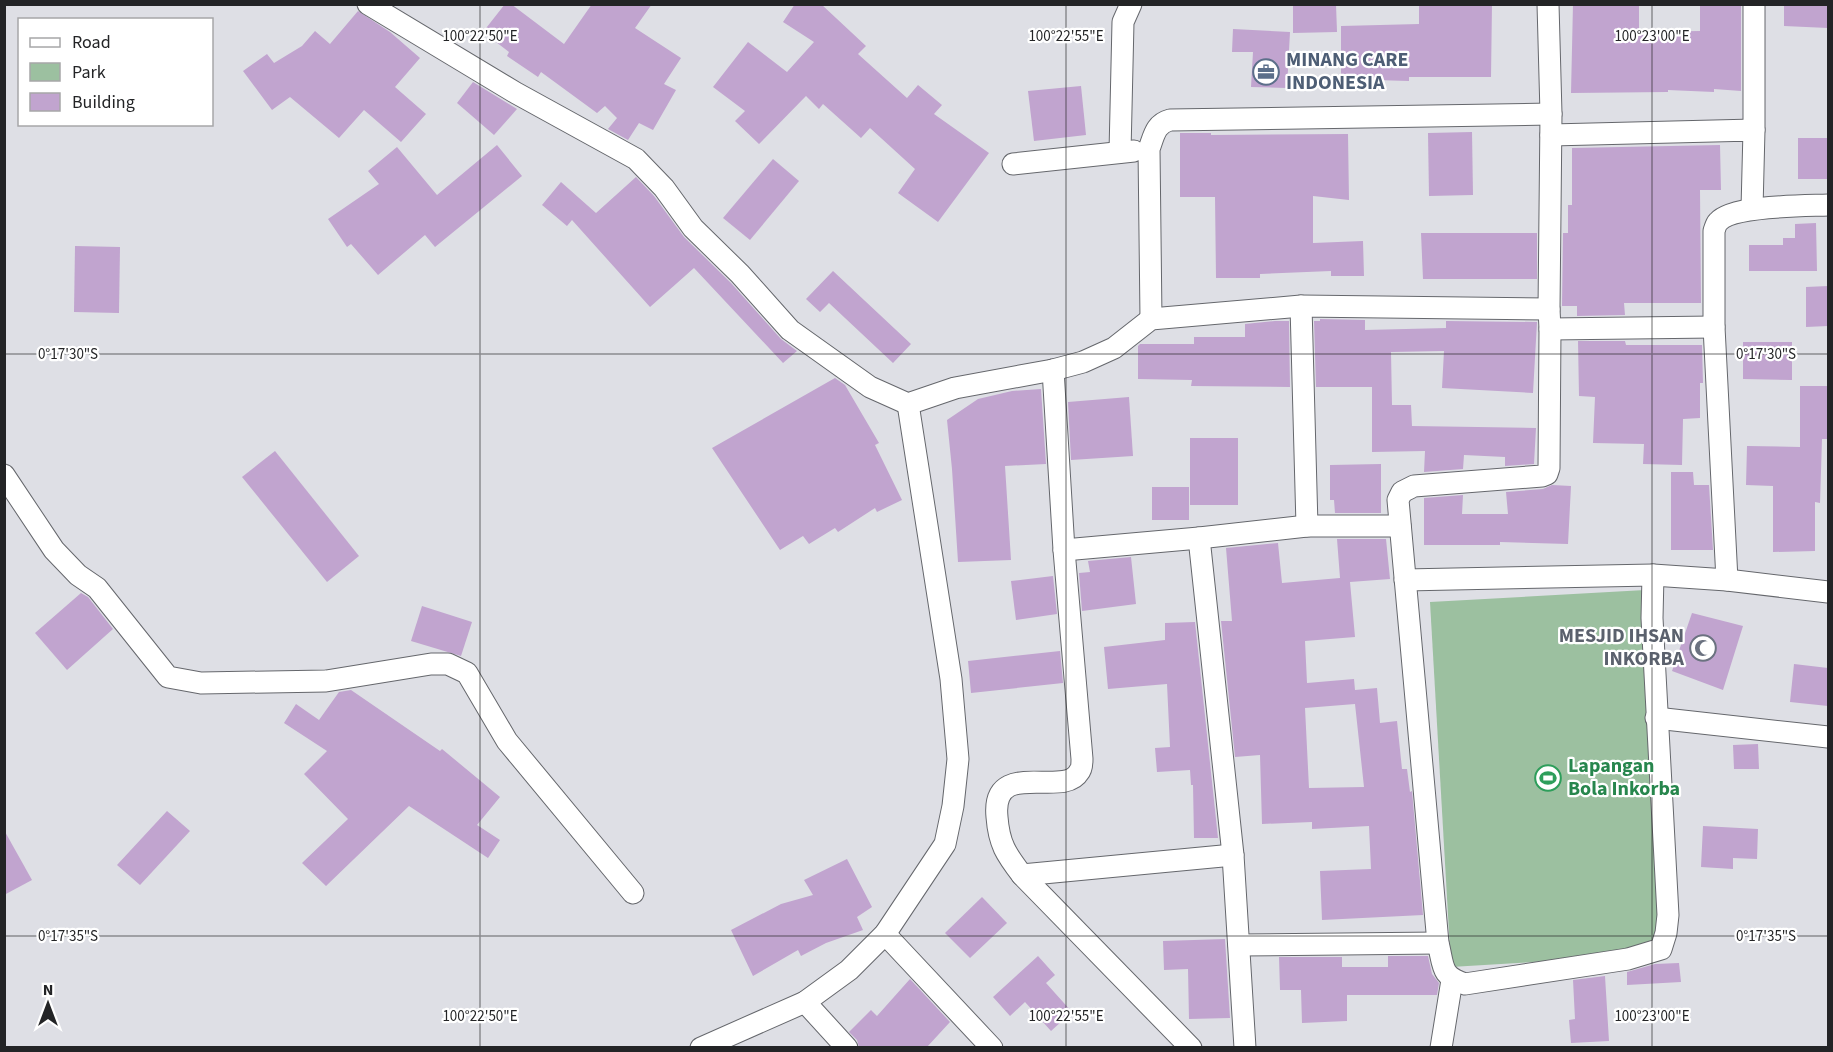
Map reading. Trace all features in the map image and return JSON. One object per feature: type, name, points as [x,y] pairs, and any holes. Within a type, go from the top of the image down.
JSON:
[{"type":"street","points":[[368,4],[516,93],[636,159],[663,188],[693,228],[740,274],[790,330],[870,387],[908,404],[955,388],[1053,370],[1083,362],[1114,348],[1151,319],[1301,306],[1714,327]]},
{"type":"street","points":[[1120,152],[1122,22],[1131,4]]},
{"type":"street","points":[[1548,4],[1551,125],[1550,468],[1547,474],[1542,476],[1414,486],[1402,492],[1398,500],[1438,943],[1446,973],[1452,980],[1465,984],[1628,959],[1661,949],[1668,915],[1656,718],[1652,618],[1653,575]]},
{"type":"street","points":[[1752,209],[1754,4]]},
{"type":"street","points":[[1151,319],[1149,149],[1157,126],[1170,120],[1754,130]]},
{"type":"street","points":[[1013,164],[1149,149]]},
{"type":"street","points":[[1727,580],[1714,327],[1714,231],[1718,221],[1752,209],[1828,205]]},
{"type":"street","points":[[1301,306],[1307,526]]},
{"type":"street","points":[[1053,370],[1081,771],[1075,777],[1066,780],[1014,784],[1003,789],[998,795],[996,804],[1001,843],[1004,852],[1022,875],[1191,1047]]},
{"type":"street","points":[[701,1047],[805,1002],[849,970],[885,934],[945,844],[953,806],[958,759],[951,679],[908,404]]},
{"type":"street","points":[[4,474],[54,550],[78,575],[97,588],[168,677],[201,683],[326,681],[432,664],[447,664],[466,673],[507,741],[633,894]]},
{"type":"street","points":[[1064,550],[1307,526],[1400,526]]},
{"type":"street","points":[[1199,538],[1233,855],[1245,1047]]},
{"type":"street","points":[[1405,580],[1653,575],[1727,580],[1828,592]]},
{"type":"street","points":[[1656,718],[1828,737]]},
{"type":"street","points":[[1022,875],[1233,855]]},
{"type":"street","points":[[885,934],[992,1047]]},
{"type":"street","points":[[1239,945],[1438,943]]},
{"type":"street","points":[[1441,1047],[1452,980]]},
{"type":"street","points":[[805,1002],[848,1047]]},
{"type":"green space","name":"Lapangan Bola Inkorba","points":[[1645,590],[1667,954],[1451,967],[1430,602]]},
{"type":"building","points":[[505,4],[511,4],[564,44],[592,4],[652,4],[635,28],[681,58],[664,84],[676,90],[653,130],[639,123],[628,140],[608,129],[617,118],[605,106],[597,113],[541,72],[538,77],[507,56],[509,52],[483,32]]},
{"type":"building","points":[[795,4],[821,4],[866,46],[858,54],[907,98],[918,85],[942,105],[934,114],[989,153],[938,222],[898,193],[915,169],[870,128],[861,138],[823,104],[819,109],[806,96],[759,144],[735,121],[745,111],[713,87],[748,42],[787,72],[814,42],[783,22]]},
{"type":"building","points":[[1293,4],[1336,4],[1337,32],[1293,33]]},
{"type":"building","points":[[1419,4],[1492,4],[1491,77],[1409,77],[1409,81],[1341,79],[1341,26],[1419,24]]},
{"type":"building","points":[[1573,4],[1639,4],[1639,32],[1700,31],[1700,4],[1741,4],[1741,91],[1714,89],[1714,92],[1668,90],[1668,92],[1571,93]]},
{"type":"building","points":[[1784,4],[1828,4],[1828,28],[1784,26]]},
{"type":"building","points":[[358,11],[390,32],[420,58],[395,87],[426,114],[401,142],[364,110],[339,138],[290,97],[272,110],[243,71],[267,54],[274,63],[302,46],[315,31],[330,44]]},
{"type":"building","points":[[1233,29],[1290,32],[1287,88],[1251,87],[1253,52],[1232,52]]},
{"type":"building","points":[[473,82],[517,109],[494,135],[457,103]]},
{"type":"building","points":[[1081,86],[1086,135],[1034,141],[1028,91]]},
{"type":"building","points":[[1472,132],[1473,195],[1429,196],[1428,133]]},
{"type":"building","points":[[1180,133],[1211,133],[1211,135],[1348,134],[1349,200],[1313,196],[1313,243],[1363,241],[1364,276],[1331,276],[1331,271],[1260,274],[1260,278],[1216,278],[1215,197],[1180,197]]},
{"type":"building","points":[[1798,138],[1828,138],[1828,179],[1798,179]]},
{"type":"building","points":[[497,145],[522,176],[435,247],[425,235],[378,275],[351,244],[347,247],[328,219],[379,184],[368,171],[397,147],[437,195]]},
{"type":"building","points":[[1720,145],[1721,190],[1700,190],[1701,303],[1624,303],[1625,315],[1577,316],[1577,306],[1562,306],[1563,233],[1568,233],[1568,205],[1572,205],[1572,148]]},
{"type":"building","points":[[773,159],[799,181],[750,240],[723,218]]},
{"type":"building","points":[[636,177],[654,196],[684,237],[731,283],[781,339],[797,351],[783,363],[694,268],[650,307],[572,220],[567,226],[542,205],[561,182],[596,213]]},
{"type":"building","points":[[1816,223],[1817,271],[1749,271],[1749,245],[1783,245],[1783,238],[1795,238],[1795,224]]},
{"type":"building","points":[[1421,233],[1537,233],[1537,279],[1423,279]]},
{"type":"building","points":[[75,246],[120,247],[119,313],[74,312]]},
{"type":"building","points":[[833,271],[911,344],[893,363],[829,303],[820,312],[806,299]]},
{"type":"building","points":[[1828,286],[1828,326],[1806,327],[1806,287]]},
{"type":"building","points":[[1320,319],[1365,320],[1365,330],[1446,328],[1446,321],[1537,322],[1533,393],[1442,388],[1444,351],[1391,352],[1392,405],[1411,405],[1412,426],[1536,428],[1534,464],[1505,466],[1505,457],[1464,455],[1463,469],[1424,472],[1425,451],[1372,452],[1372,387],[1316,387],[1314,321],[1320,321]]},
{"type":"building","points":[[1289,321],[1290,387],[1191,386],[1192,380],[1138,379],[1138,346],[1140,344],[1194,344],[1194,337],[1245,337],[1245,324]]},
{"type":"building","points":[[1578,341],[1625,341],[1626,345],[1702,345],[1703,383],[1700,383],[1700,418],[1683,419],[1682,465],[1643,464],[1644,444],[1593,443],[1595,397],[1579,396]]},
{"type":"building","points":[[1743,342],[1792,342],[1792,380],[1743,379]]},
{"type":"building","points":[[835,378],[845,385],[879,443],[875,445],[902,500],[877,512],[875,508],[838,532],[835,528],[809,544],[803,536],[780,550],[712,448]]},
{"type":"building","points":[[1800,386],[1828,386],[1828,439],[1822,439],[1820,503],[1815,502],[1815,551],[1773,552],[1773,486],[1746,485],[1747,446],[1800,447]]},
{"type":"building","points":[[1041,389],[1046,464],[1005,466],[1011,560],[958,562],[947,420],[978,399],[1012,391]]},
{"type":"building","points":[[1129,397],[1133,456],[1071,460],[1068,402]]},
{"type":"building","points":[[1190,438],[1238,438],[1238,505],[1190,505]]},
{"type":"building","points":[[275,451],[359,556],[327,582],[242,477]]},
{"type":"building","points":[[1381,464],[1381,513],[1335,513],[1334,500],[1330,500],[1330,465]]},
{"type":"building","points":[[1671,472],[1693,472],[1694,485],[1709,485],[1713,550],[1671,550]]},
{"type":"building","points":[[1552,485],[1571,486],[1568,544],[1500,542],[1500,545],[1424,545],[1424,498],[1463,495],[1462,514],[1508,514],[1506,492],[1543,489]]},
{"type":"building","points":[[1152,487],[1189,487],[1189,520],[1152,520]]},
{"type":"building","points":[[1337,539],[1386,539],[1390,579],[1350,582],[1355,637],[1305,641],[1307,683],[1354,679],[1355,690],[1377,688],[1380,723],[1397,721],[1402,769],[1407,769],[1410,792],[1412,791],[1423,915],[1322,920],[1320,871],[1371,869],[1369,826],[1312,829],[1312,822],[1262,824],[1260,755],[1235,757],[1221,621],[1232,621],[1226,548],[1278,543],[1282,583],[1340,578]],"holes":[[[1355,704],[1364,787],[1309,788],[1305,708]]]},
{"type":"building","points":[[1131,557],[1136,604],[1082,611],[1079,573],[1090,572],[1088,561]]},
{"type":"building","points":[[1053,576],[1057,614],[1016,620],[1011,581]]},
{"type":"building","points":[[81,593],[88,597],[113,629],[67,670],[35,633]]},
{"type":"building","points":[[422,606],[472,622],[461,656],[411,641]]},
{"type":"building","points":[[1692,613],[1743,626],[1723,690],[1672,671]]},
{"type":"building","points":[[1195,622],[1218,838],[1194,838],[1193,785],[1191,785],[1190,770],[1157,772],[1155,748],[1170,747],[1167,684],[1108,689],[1104,647],[1165,640],[1165,623]]},
{"type":"building","points":[[1060,651],[1063,683],[971,693],[968,661]]},
{"type":"building","points":[[1794,664],[1828,668],[1828,706],[1790,702]]},
{"type":"building","points":[[351,690],[440,751],[442,749],[500,797],[477,825],[500,840],[488,858],[409,806],[326,886],[302,863],[348,819],[304,774],[327,751],[284,723],[296,704],[319,720],[339,692]]},
{"type":"building","points":[[1758,744],[1759,769],[1734,769],[1733,745]]},
{"type":"building","points":[[167,811],[190,831],[140,885],[117,865]]},
{"type":"building","points":[[1703,826],[1758,829],[1757,859],[1733,858],[1733,869],[1701,867]]},
{"type":"building","points":[[4,830],[32,880],[4,895]]},
{"type":"building","points":[[847,859],[872,907],[857,917],[863,930],[826,943],[801,956],[798,950],[753,976],[731,930],[781,904],[813,895],[804,880]]},
{"type":"building","points":[[982,897],[1007,923],[970,958],[945,933]]},
{"type":"building","points":[[1225,939],[1230,1018],[1189,1019],[1188,969],[1164,970],[1163,941]]},
{"type":"building","points":[[1038,956],[1055,975],[1046,983],[1072,1012],[1051,1031],[1025,1002],[1010,1016],[993,997]]},
{"type":"building","points":[[1388,956],[1428,956],[1432,974],[1439,983],[1437,995],[1347,995],[1347,1021],[1302,1023],[1301,990],[1280,990],[1279,957],[1342,957],[1342,967],[1388,967]]},
{"type":"building","points":[[1679,963],[1681,982],[1627,985],[1627,972],[1655,964]]},
{"type":"building","points":[[1605,976],[1609,1041],[1571,1043],[1569,1020],[1575,1019],[1573,980]]},
{"type":"building","points":[[910,979],[950,1022],[927,1047],[859,1047],[857,1040],[849,1032],[871,1010],[877,1016]]},
{"type":"place","name":"MINANG CARE INDONESIA","points":[[1266,72]]},
{"type":"place","name":"MESJID IHSAN INKORBA","points":[[1703,648]]},
{"type":"place","name":"Lapangan Bola Inkorba","points":[[1548,778]]}]
